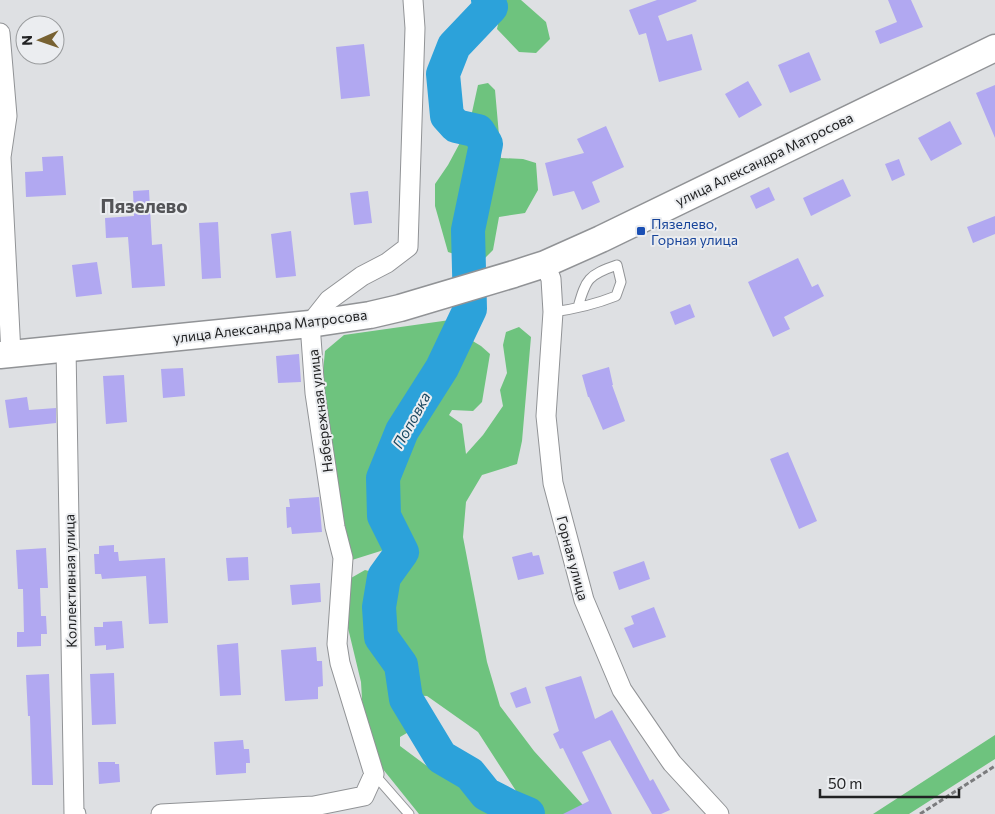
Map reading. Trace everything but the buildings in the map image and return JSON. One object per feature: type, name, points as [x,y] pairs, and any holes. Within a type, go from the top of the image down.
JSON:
[{"type":"main road","name":"улица Александра Матросова","points":[[5,355],[310,324],[370,315],[496,280],[545,264],[601,239],[995,48]]},
{"type":"street","points":[[310,324],[329,300],[362,276],[387,263],[408,247],[415,28],[413,0]]},
{"type":"street","points":[[0,33],[7,116],[1,157],[5,355]]},
{"type":"street","name":"Горная улица","points":[[545,264],[550,280],[553,312],[546,416],[553,483],[584,600],[622,690],[672,763],[719,814]]},
{"type":"street","name":"Набережная улица","points":[[310,324],[315,393],[335,527],[343,558],[337,644],[340,663],[374,774]]},
{"type":"street","name":"Коллективная улица","points":[[66,348],[75,814]]},
{"type":"street","points":[[161,814],[314,806],[364,796],[374,774]]},
{"type":"lane","points":[[553,312],[578,308],[599,303],[616,296],[621,282],[617,265],[596,272],[584,286],[578,308]]},
{"type":"lane","points":[[374,774],[409,814]]},
{"type":"path","points":[[920,814],[995,766]]},
{"type":"green space","points":[[503,0],[521,0],[546,22],[550,39],[536,53],[519,52],[497,29]]},
{"type":"green space","points":[[488,83],[495,90],[501,158],[523,159],[536,163],[538,190],[525,213],[499,217],[493,250],[482,261],[448,252],[435,206],[435,184],[448,165],[469,126],[478,85]]},
{"type":"green space","points":[[457,319],[471,328],[471,340],[490,354],[482,402],[473,411],[452,410],[449,415],[462,424],[466,454],[483,435],[503,406],[500,390],[507,373],[503,345],[506,332],[519,327],[531,337],[522,441],[517,464],[482,475],[466,502],[463,537],[487,662],[500,706],[534,751],[591,814],[528,814],[518,794],[478,732],[427,696],[411,695],[405,703],[412,730],[400,737],[400,746],[435,772],[456,775],[512,814],[419,814],[382,768],[363,716],[361,682],[348,628],[351,578],[365,570],[376,573],[386,582],[396,578],[404,549],[390,506],[383,502],[374,509],[374,523],[387,540],[387,549],[352,560],[320,403],[325,351],[344,335]]},
{"type":"green space","points":[[995,735],[995,759],[909,814],[873,814]]},
{"type":"waterway","name":"Поповка","points":[[488,0],[491,7],[454,46],[443,74],[447,116],[456,126],[478,131],[486,144],[468,230],[470,309],[442,368],[402,431],[383,478],[384,516],[402,552],[384,577],[379,607],[381,637],[401,665],[406,699],[441,757],[470,774],[486,794],[528,814]]},
{"type":"place","name":"Пязелево, Горная улица","points":[[641,231]]},
{"type":"district","name":"Пязелево","points":[[144,205]]}]
